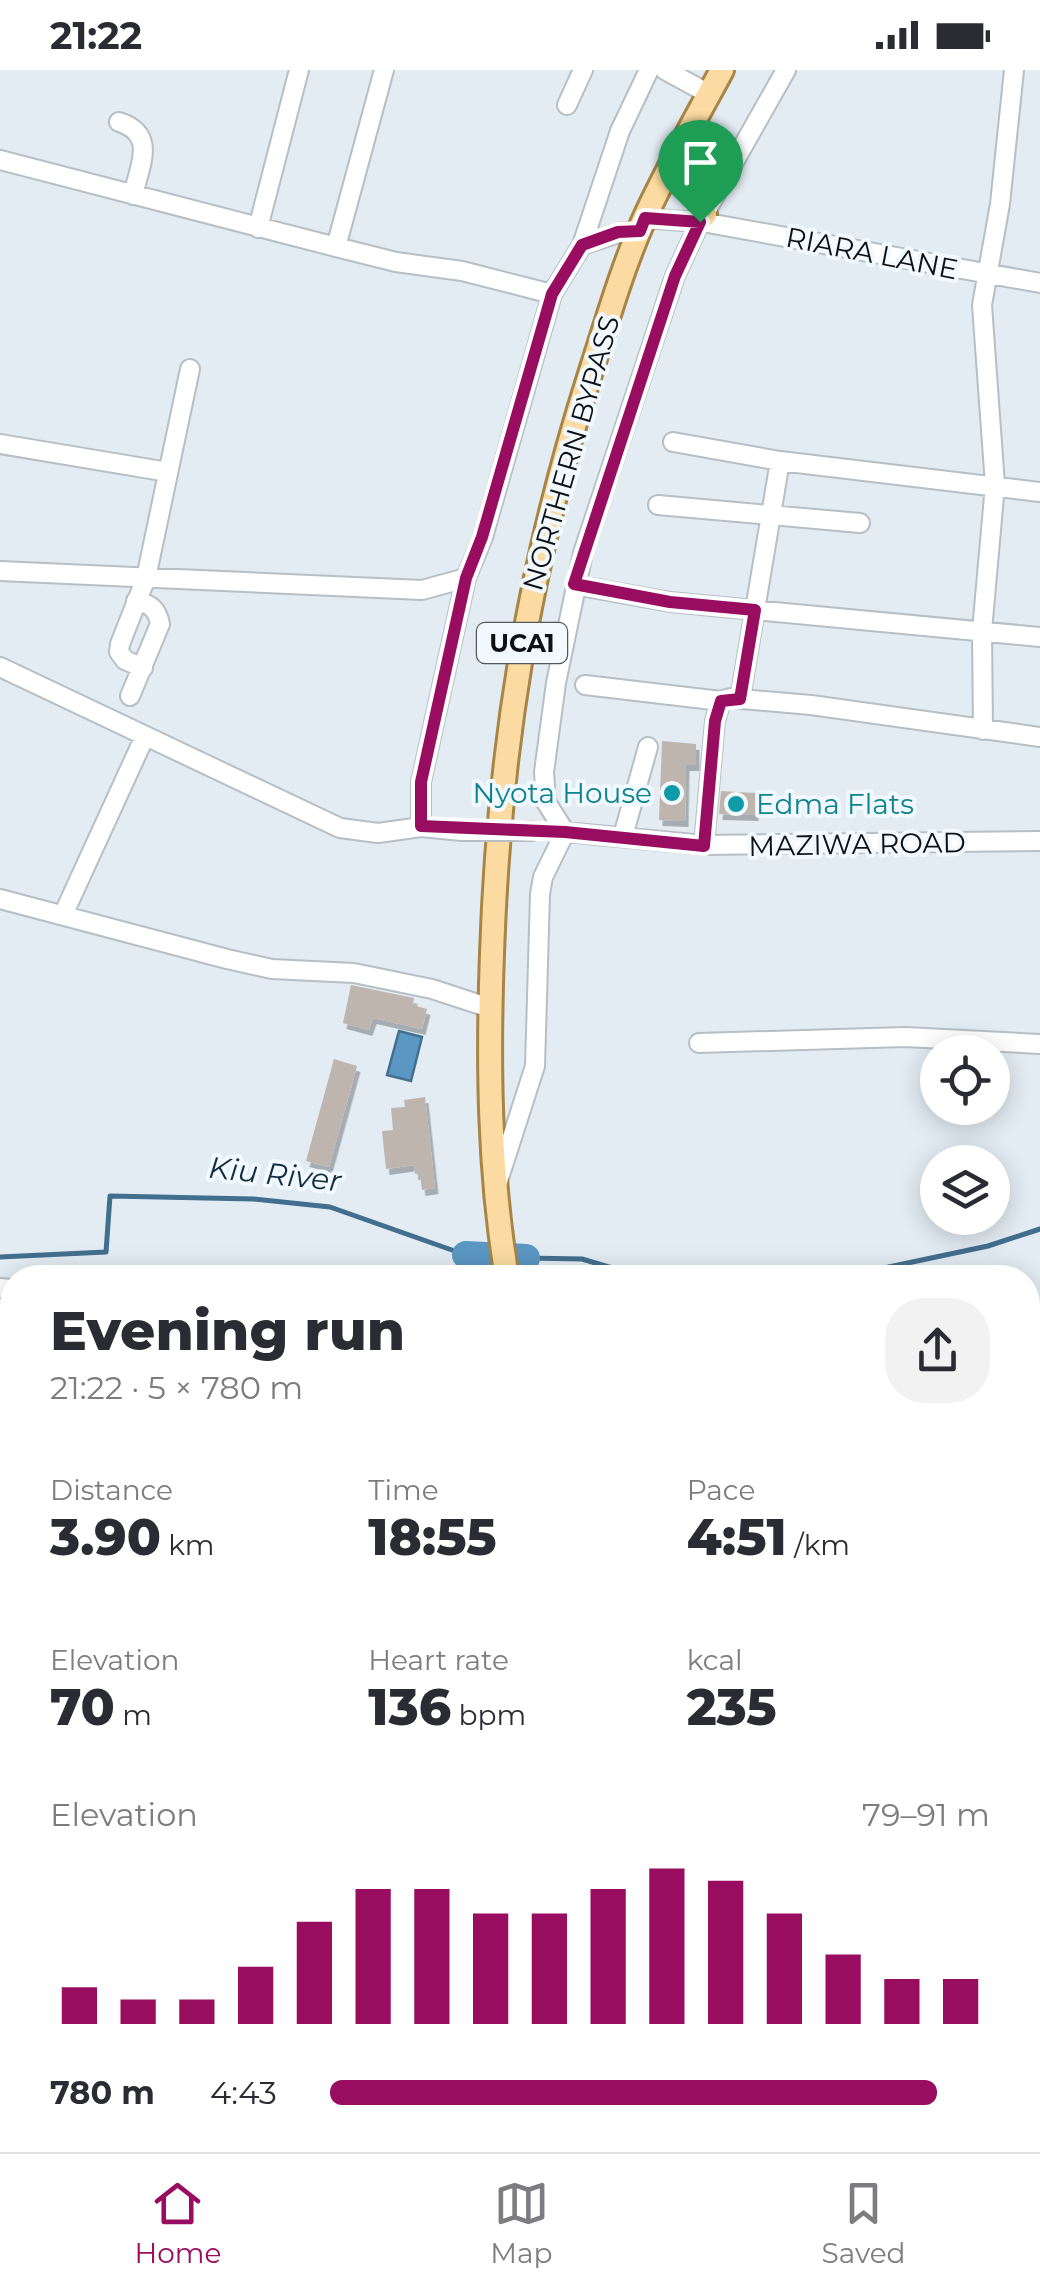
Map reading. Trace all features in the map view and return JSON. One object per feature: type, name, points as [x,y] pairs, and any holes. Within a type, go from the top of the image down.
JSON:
[{"type":"main road","name":"NORTHERN BYPASS","points":[[505,1265],[490,1118],[495,861],[502,784],[530,596],[579,410],[628,260],[722,70]]},
{"type":"main road","points":[[692,126],[702,218]]},
{"type":"street","points":[[258,228],[299,70]]},
{"type":"street","points":[[336,248],[384,70]]},
{"type":"street","points":[[567,105],[584,70]]},
{"type":"street","points":[[421,826],[421,782],[466,578],[482,537],[552,294],[590,242],[620,131],[649,70]]},
{"type":"street","points":[[665,70],[709,94]]},
{"type":"street","points":[[495,1190],[535,1066],[540,894],[543,877],[565,832],[546,802],[544,772],[574,584],[675,276],[702,218],[786,70]]},
{"type":"street","points":[[983,730],[982,631],[995,485],[982,305],[1000,204],[1014,70]]},
{"type":"street","points":[[119,122],[134,127],[142,137],[134,195]]},
{"type":"street","points":[[0,160],[336,248],[462,271],[552,294]]},
{"type":"street","name":"RIARA LANE","points":[[590,242],[643,224],[702,218],[1040,283]]},
{"type":"street","points":[[590,242],[628,260]]},
{"type":"street","points":[[143,668],[125,660],[119,652],[146,578],[190,369]]},
{"type":"street","points":[[673,442],[780,461],[1040,492]]},
{"type":"street","points":[[0,444],[168,472]]},
{"type":"street","points":[[704,846],[715,721],[731,700],[755,610],[780,461]]},
{"type":"street","points":[[658,505],[860,523]]},
{"type":"street","points":[[0,570],[422,590],[466,578]]},
{"type":"street","points":[[574,584],[670,602],[1040,637]]},
{"type":"street","points":[[130,696],[160,624],[158,612],[148,603],[136,600]]},
{"type":"street","name":"MAZIWA ROAD","points":[[0,667],[340,828],[378,833],[421,826],[535,830],[704,846],[1040,841]]},
{"type":"street","points":[[585,685],[811,705],[1040,737]]},
{"type":"street","points":[[63,915],[146,736]]},
{"type":"street","points":[[623,836],[648,747]]},
{"type":"street","points":[[0,899],[227,960],[272,969],[354,973],[432,989],[490,1008]]},
{"type":"street","points":[[700,1042],[905,1037],[1040,1044]]},
{"type":"water","points":[[399,1031],[422,1037],[411,1081],[387,1075]]},
{"type":"building","name":"Nyota House","points":[[662,741],[696,744],[696,765],[686,765],[685,821],[659,820]]},
{"type":"building","name":"Edma Flats","points":[[721,791],[756,793],[755,815],[719,814]]},
{"type":"building","points":[[351,985],[414,998],[413,1005],[427,1009],[422,1029],[373,1018],[369,1030],[343,1023]]},
{"type":"building","points":[[334,1059],[357,1066],[329,1167],[306,1161]]},
{"type":"building","points":[[425,1097],[435,1188],[422,1190],[414,1165],[386,1169],[382,1131],[393,1130],[391,1108],[405,1107],[404,1100]]},
{"type":"waterway","name":"Kiu River","points":[[0,1257],[106,1252],[110,1196],[253,1199],[330,1207],[466,1255]]},
{"type":"waterway","name":"Kiu River","points":[[898,1265],[988,1246],[1040,1229]]},
{"type":"waterway","name":"Kiu River","points":[[466,1255],[526,1258]]},
{"type":"waterway","name":"Kiu River","points":[[526,1258],[582,1259],[602,1265]]},
{"type":"place","name":"Nyota House","points":[[672,793]]},
{"type":"place","name":"Edma Flats","points":[[736,804]]},
{"type":"route","points":[[645,218],[700,222],[675,276],[574,584],[670,602],[755,610],[740,699],[721,701],[715,721],[704,846],[623,836],[421,826],[421,782],[466,578],[482,537],[552,294],[582,245],[618,232],[640,231],[645,218]]}]
